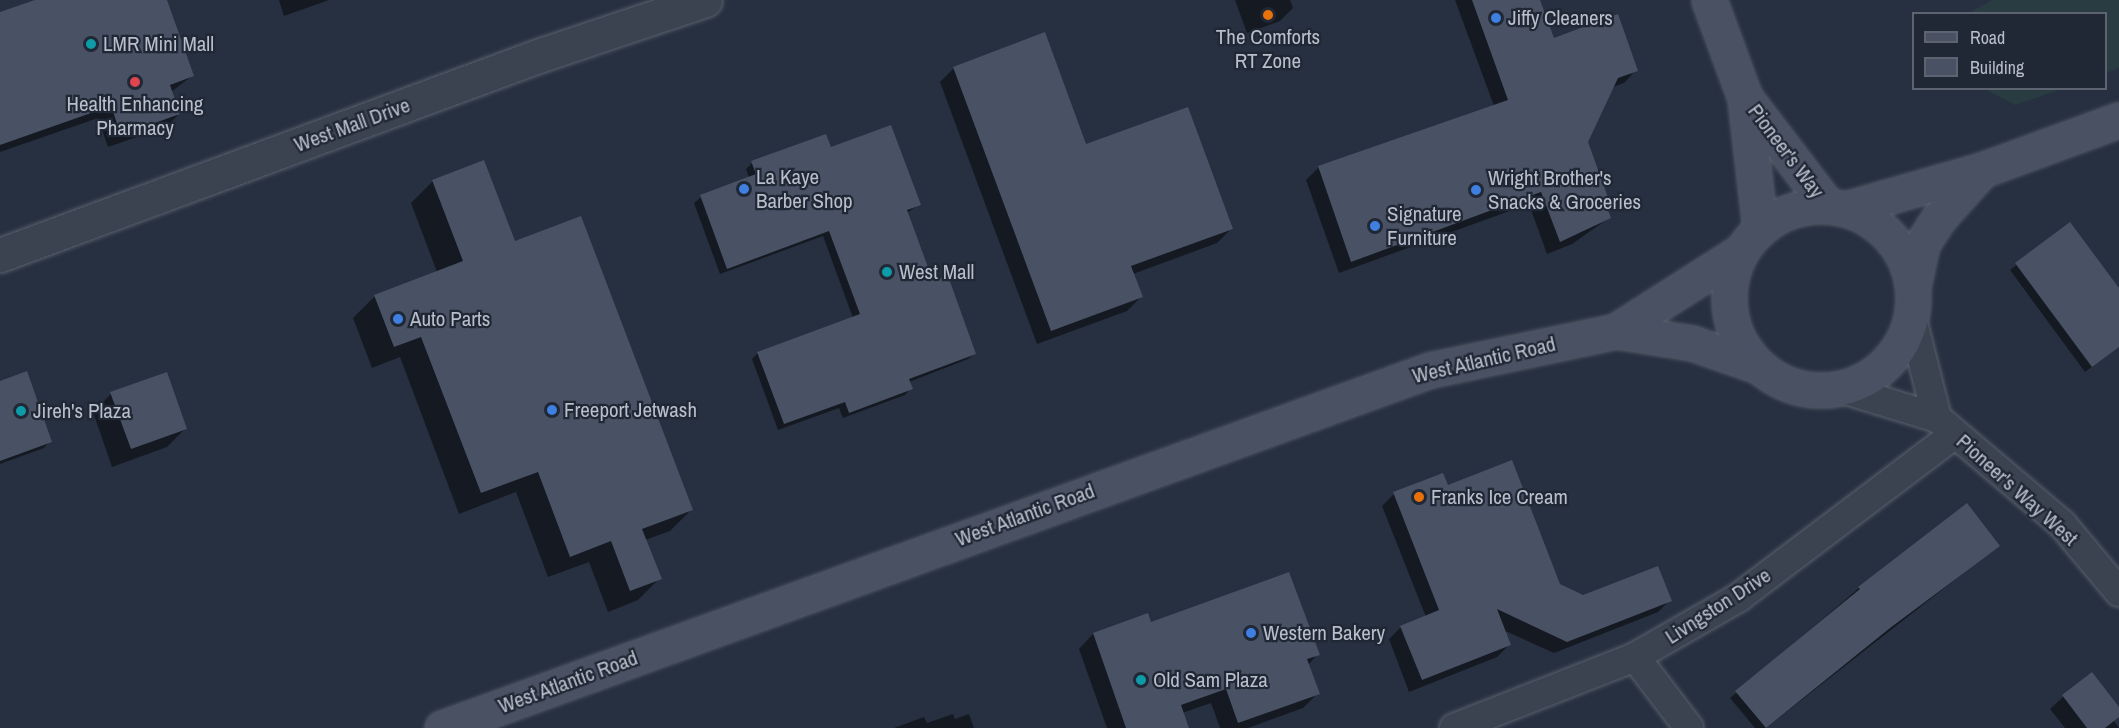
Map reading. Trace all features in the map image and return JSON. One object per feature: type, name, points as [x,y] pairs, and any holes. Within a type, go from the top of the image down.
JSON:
[{"type":"main road","name":"Pioneer's Way","points":[[1709,0],[1745,98],[1750,240]]},
{"type":"main road","name":"Pioneer's Way","points":[[1745,98],[1836,207]]},
{"type":"main road","points":[[1982,170],[1938,219],[1922,244],[1913,286],[1912,319],[1898,350],[1875,375],[1843,388],[1803,388],[1783,383],[1758,366],[1739,342],[1729,312],[1730,281],[1750,240],[1792,210],[1836,207],[1982,170],[2119,120]]},
{"type":"main road","points":[[1836,207],[1877,225],[1901,251],[1913,286]]},
{"type":"main road","name":"West Atlantic Road","points":[[442,728],[1393,381],[1616,331],[1750,240]]},
{"type":"main road","name":"West Atlantic Road","points":[[1616,331],[1692,343],[1758,366]]},
{"type":"street","name":"West Mall Drive","points":[[0,255],[538,56],[705,0]]},
{"type":"street","name":"Pioneer's Way West","points":[[1912,319],[1946,426]]},
{"type":"street","name":"Pioneer's Way West","points":[[1843,388],[1946,426],[2062,524],[2119,592]]},
{"type":"street","name":"Livngston Drive","points":[[1454,728],[1635,657],[1738,598],[1946,426]]},
{"type":"street","points":[[1635,657],[1689,728]]},
{"type":"green space","points":[[1992,0],[2119,0],[2119,68],[2107,73],[2107,12],[1971,12]]},
{"type":"green space","points":[[1987,90],[2059,90],[2015,105]]},
{"type":"building","name":"LMR Mini Mall","points":[[35,0],[167,0],[194,76],[170,85],[180,114],[121,135],[111,106],[0,145],[0,12]]},
{"type":"building","points":[[1472,0],[1540,0],[1554,38],[1618,14],[1638,71],[1618,78],[1588,142],[1610,203],[1606,205],[1611,218],[1560,242],[1541,192],[1351,262],[1318,166],[1508,100]]},
{"type":"building","points":[[1045,32],[1086,144],[1188,107],[1233,229],[1131,266],[1143,297],[1051,331],[953,67]]},
{"type":"building","name":"West Mall","points":[[891,125],[921,205],[907,210],[933,281],[948,276],[976,354],[909,379],[913,389],[849,413],[845,402],[784,424],[757,352],[860,314],[829,231],[727,269],[700,195],[756,174],[751,161],[826,134],[831,147]]},
{"type":"building","name":"Freeport Jetwash","points":[[484,160],[515,241],[581,216],[693,510],[642,529],[662,579],[630,591],[611,541],[570,557],[538,472],[481,493],[421,337],[394,347],[374,295],[463,261],[432,180]]},
{"type":"building","points":[[2070,222],[2119,288],[2119,347],[2092,367],[2015,263]]},
{"type":"building","name":"Jireh's Plaza","points":[[27,371],[52,442],[0,461],[0,381]]},
{"type":"building","points":[[167,372],[187,429],[131,449],[110,392]]},
{"type":"building","points":[[1512,460],[1560,584],[1583,595],[1658,566],[1672,601],[1567,642],[1497,609],[1511,645],[1422,680],[1400,626],[1439,610],[1393,492],[1443,473],[1448,485]]},
{"type":"building","points":[[1967,503],[2000,546],[1890,628],[1766,728],[1735,691],[1860,589],[1858,587]]},
{"type":"building","points":[[1289,572],[1320,655],[1307,659],[1320,694],[1238,723],[1226,689],[1181,705],[1189,728],[1126,728],[1093,633],[1148,613],[1151,622]]},
{"type":"building","points":[[2092,672],[2119,707],[2119,717],[2105,728],[2087,728],[2062,695]]},
{"type":"place","name":"The Comforts RT Zone","points":[[1268,15]]},
{"type":"place","name":"Jiffy Cleaners","points":[[1496,18]]},
{"type":"place","name":"LMR Mini Mall","points":[[91,44]]},
{"type":"place","name":"Health Enhancing Pharmacy","points":[[135,82]]},
{"type":"place","name":"La Kaye Barber Shop","points":[[744,189]]},
{"type":"place","name":"Wright Brother's Snacks & Groceries","points":[[1476,190]]},
{"type":"place","name":"Signature Furniture","points":[[1375,226]]},
{"type":"place","name":"West Mall","points":[[887,272]]},
{"type":"place","name":"Auto Parts","points":[[398,319]]},
{"type":"place","name":"Freeport Jetwash","points":[[552,410]]},
{"type":"place","name":"Jireh's Plaza","points":[[21,411]]},
{"type":"place","name":"Franks Ice Cream","points":[[1419,497]]},
{"type":"place","name":"Western Bakery","points":[[1251,633]]},
{"type":"place","name":"Old Sam Plaza","points":[[1141,680]]}]
